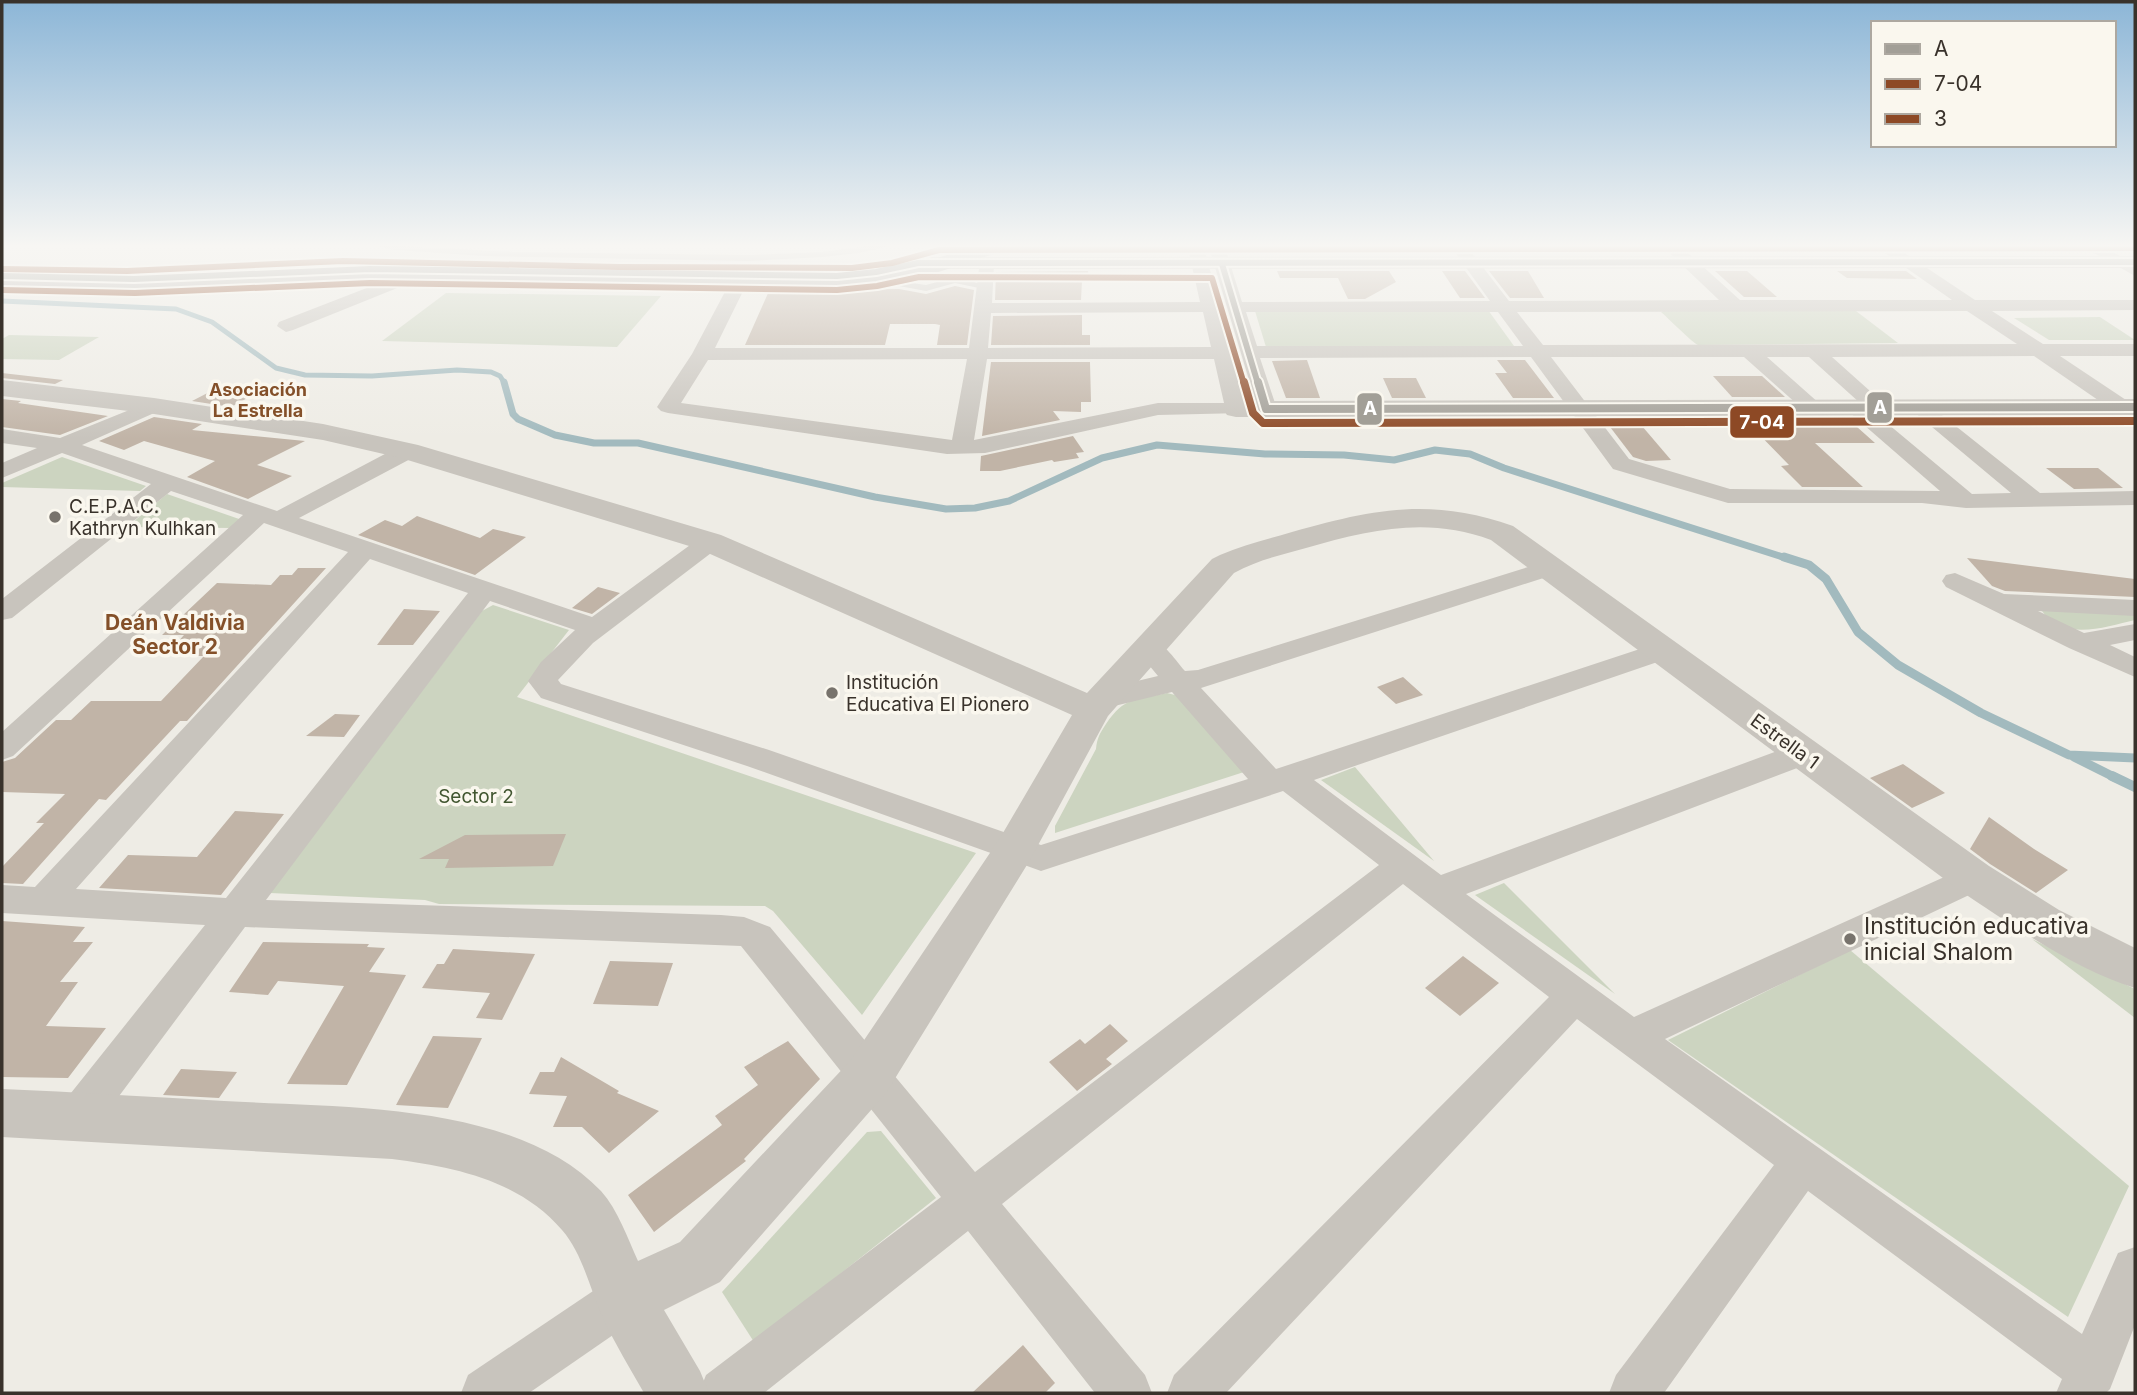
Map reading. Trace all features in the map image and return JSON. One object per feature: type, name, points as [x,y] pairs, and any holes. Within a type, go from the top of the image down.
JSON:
[{"type":"street","points":[[286,326],[329,309]]},
{"type":"street","points":[[725,309],[702,354],[668,407],[947,447],[985,446],[1158,410],[2131,410]]},
{"type":"street","points":[[962,447],[978,354],[982,309]]},
{"type":"street","points":[[1211,309],[1236,409]]},
{"type":"street","points":[[1236,309],[1266,409]]},
{"type":"street","points":[[1504,309],[1621,464],[1728,496],[1922,496],[1966,501],[2135,498]]},
{"type":"street","points":[[1649,309],[1688,351]]},
{"type":"street","points":[[1863,309],[1915,350]]},
{"type":"street","points":[[1976,309],[2131,410]]},
{"type":"street","points":[[1250,352],[2135,350]]},
{"type":"street","points":[[1749,351],[1813,408]]},
{"type":"street","points":[[1814,351],[1867,408],[1966,501]]},
{"type":"street","points":[[702,354],[1223,353]]},
{"type":"street","points":[[2,388],[153,406],[323,432],[408,451],[710,542],[1097,704],[1181,680],[1200,679],[1550,568]]},
{"type":"street","points":[[2,471],[153,406]]},
{"type":"street","points":[[1921,408],[2033,499]]},
{"type":"street","points":[[2,436],[60,445],[596,628]]},
{"type":"street","points":[[2,749],[269,517],[408,451]]},
{"type":"street","points":[[2,612],[169,481]]},
{"type":"street","name":"Estrella 1","points":[[625,1298],[700,1262],[868,1077],[1015,849],[1097,704],[1223,566],[1237,558],[1360,522],[1396,517],[1436,518],[1489,528],[1550,568],[1974,878],[2043,923],[2135,969]]},
{"type":"street","points":[[710,542],[583,636],[551,668],[543,681],[551,691],[758,758],[1041,858],[1662,651]]},
{"type":"street","points":[[43,902],[365,549]]},
{"type":"street","points":[[1955,581],[2135,668]]},
{"type":"street","points":[[78,1117],[484,591]]},
{"type":"street","points":[[1996,601],[2135,608]]},
{"type":"street","points":[[2079,642],[2135,632]]},
{"type":"street","points":[[1148,647],[1278,779],[1405,864],[1575,996],[1803,1162],[2087,1382],[2135,1269]]},
{"type":"street","points":[[1439,890],[1802,754]]},
{"type":"street","points":[[724,1393],[1405,864]]},
{"type":"street","points":[[1632,1037],[1974,878]]},
{"type":"street","points":[[2,899],[237,914],[744,932],[757,937],[1127,1393]]},
{"type":"street","points":[[1192,1393],[1575,996]]},
{"type":"street","points":[[2,1113],[392,1135],[445,1142],[498,1156],[552,1186],[583,1212],[625,1298],[678,1393]]},
{"type":"street","points":[[1634,1393],[1803,1162]]},
{"type":"street","points":[[486,1393],[625,1298]]},
{"type":"green space","points":[[425,309],[650,309],[617,347],[382,341]]},
{"type":"green space","points":[[1488,310],[1514,346],[1266,347],[1255,311]]},
{"type":"green space","points":[[1856,311],[1898,343],[1698,345],[1661,312]]},
{"type":"green space","points":[[2100,317],[2135,340],[2049,340],[2014,318]]},
{"type":"green space","points":[[9,335],[99,337],[59,360],[2,359],[2,339]]},
{"type":"green space","points":[[62,457],[146,486],[140,491],[2,487],[2,483]]},
{"type":"green space","points":[[167,494],[242,520],[232,528],[127,527]]},
{"type":"green space","name":"Sector 2","points":[[493,605],[569,630],[517,697],[976,853],[862,1015],[773,911],[765,906],[439,904],[425,900],[270,893],[482,611]]},
{"type":"green space","points":[[2042,611],[2135,615],[2135,620],[2085,630],[2073,629],[2051,621]]},
{"type":"green space","points":[[1167,693],[1179,696],[1244,772],[1055,833],[1055,826],[1096,749],[1100,733],[1113,715],[1132,701]]},
{"type":"green space","points":[[1355,767],[1434,861],[1321,780]]},
{"type":"green space","points":[[1504,883],[1615,994],[1475,895]]},
{"type":"green space","points":[[2032,939],[2135,989],[2135,1018]]},
{"type":"green space","points":[[1850,950],[2129,1186],[2068,1317],[1668,1040]]},
{"type":"green space","points":[[881,1131],[936,1198],[754,1342],[722,1292],[867,1132]]},
{"type":"building","points":[[761,309],[972,309],[967,345],[937,345],[940,325],[890,324],[885,345],[745,345]]},
{"type":"building","points":[[1082,315],[1082,335],[1090,335],[1090,345],[991,345],[993,316]]},
{"type":"building","points":[[1307,360],[1320,398],[1286,398],[1272,361]]},
{"type":"building","points":[[1497,360],[1525,360],[1554,398],[1513,398],[1495,373],[1507,373]]},
{"type":"building","points":[[991,362],[1090,362],[1091,402],[1081,402],[1081,412],[1053,411],[1060,420],[982,436]]},
{"type":"building","points":[[2,373],[63,380],[55,384],[2,378]]},
{"type":"building","points":[[1713,376],[1762,376],[1785,397],[1732,397]]},
{"type":"building","points":[[1383,378],[1416,378],[1426,398],[1392,398]]},
{"type":"building","points":[[221,386],[260,391],[231,407],[192,401]]},
{"type":"building","points":[[2,399],[108,416],[60,435],[2,427]]},
{"type":"building","points":[[154,417],[202,424],[192,430],[305,441],[257,465],[292,476],[248,499],[187,477],[215,461],[144,441],[124,450],[99,441]]},
{"type":"building","points":[[1743,418],[1847,418],[1875,443],[1815,443],[1863,487],[1802,487],[1781,466],[1789,465]]},
{"type":"building","points":[[1604,419],[1636,419],[1671,460],[1646,461],[1633,457]]},
{"type":"building","points":[[1073,436],[1084,452],[1076,453],[1079,458],[1054,462],[1052,460],[1000,471],[980,471],[981,456]]},
{"type":"building","points":[[2046,468],[2098,468],[2123,488],[2074,489]]},
{"type":"building","points":[[417,516],[480,538],[493,529],[526,537],[475,575],[358,535],[385,520],[402,526]]},
{"type":"building","points":[[1967,558],[2135,579],[2135,597],[2005,591],[1992,586]]},
{"type":"building","points":[[298,568],[326,568],[187,721],[180,721],[106,800],[99,799],[23,884],[2,883],[2,867],[44,823],[36,823],[65,794],[2,792],[2,762],[15,758],[56,720],[71,720],[91,701],[161,701],[204,656],[165,656],[184,635],[162,635],[217,583],[271,585],[280,575],[292,575]]},
{"type":"building","points":[[598,587],[620,593],[592,614],[572,608]]},
{"type":"building","points":[[404,609],[440,611],[413,645],[377,645]]},
{"type":"building","points":[[1403,677],[1423,695],[1396,704],[1377,687]]},
{"type":"building","points":[[335,714],[360,715],[344,737],[306,736]]},
{"type":"building","points":[[1903,764],[1945,793],[1912,808],[1870,778]]},
{"type":"building","points":[[235,811],[284,814],[221,895],[99,888],[128,855],[197,857]]},
{"type":"building","points":[[1989,817],[2068,870],[2036,893],[1990,864],[1970,849]]},
{"type":"building","points":[[566,834],[553,866],[445,868],[449,859],[419,859],[465,835]]},
{"type":"building","points":[[2,921],[85,927],[73,942],[93,942],[60,982],[78,982],[46,1026],[106,1028],[68,1078],[2,1077]]},
{"type":"building","points":[[263,942],[369,944],[367,947],[385,948],[369,972],[406,975],[347,1085],[287,1084],[344,986],[278,981],[268,995],[229,992]]},
{"type":"building","points":[[453,949],[535,954],[502,1020],[476,1018],[490,993],[422,988],[437,964],[444,964]]},
{"type":"building","points":[[1463,956],[1499,983],[1460,1016],[1425,988]]},
{"type":"building","points":[[610,961],[673,963],[658,1006],[593,1004]]},
{"type":"building","points":[[1110,1024],[1128,1041],[1106,1059],[1112,1064],[1077,1091],[1049,1062],[1080,1039],[1085,1044]]},
{"type":"building","points":[[433,1036],[482,1038],[448,1108],[396,1105]]},
{"type":"building","points":[[788,1041],[820,1079],[744,1159],[746,1161],[654,1232],[628,1195],[722,1125],[715,1116],[758,1085],[744,1067]]},
{"type":"building","points":[[561,1057],[619,1091],[617,1093],[659,1111],[609,1153],[582,1127],[553,1127],[567,1096],[529,1094],[540,1072],[554,1072]]},
{"type":"building","points":[[181,1069],[237,1072],[219,1098],[163,1095]]},
{"type":"building","points":[[1023,1345],[1055,1383],[1045,1393],[972,1393]]},
{"type":"waterway","points":[[176,309],[212,322],[276,368],[305,375],[372,376],[457,370],[491,372],[500,376],[504,383]]},
{"type":"waterway","points":[[504,383],[513,414],[518,419],[555,435],[594,443],[638,443],[875,497],[946,509],[975,508],[1009,501],[1102,458],[1157,445],[1265,454],[1344,455],[1394,460],[1435,450],[1470,454],[1504,468],[1789,559]]},
{"type":"waterway","points":[[1784,557],[1809,565],[1826,579],[1858,632],[1898,665],[1981,713],[2069,755],[2135,758]]},
{"type":"waterway","points":[[2074,757],[2112,776]]},
{"type":"waterway","points":[[2112,776],[2135,787]]},
{"type":"waterway","points":[[2112,776],[2116,778]]},
{"type":"transit line","name":"7-04","points":[[1221,309],[1253,413],[1263,423],[2135,421]]},
{"type":"transit line","name":"A","points":[[1236,309],[1266,409],[2135,407]]},
{"type":"place","name":"C.E.P.A.C. Kathryn Kulhkan","points":[[55,517]]},
{"type":"place","name":"Institución Educativa El Pionero","points":[[832,693]]},
{"type":"place","name":"Institución educativa inicial Shalom","points":[[1850,939]]},
{"type":"district","name":"Asociación La Estrella","points":[[258,400]]},
{"type":"district","name":"Deán Valdivia Sector 2","points":[[175,635]]}]
